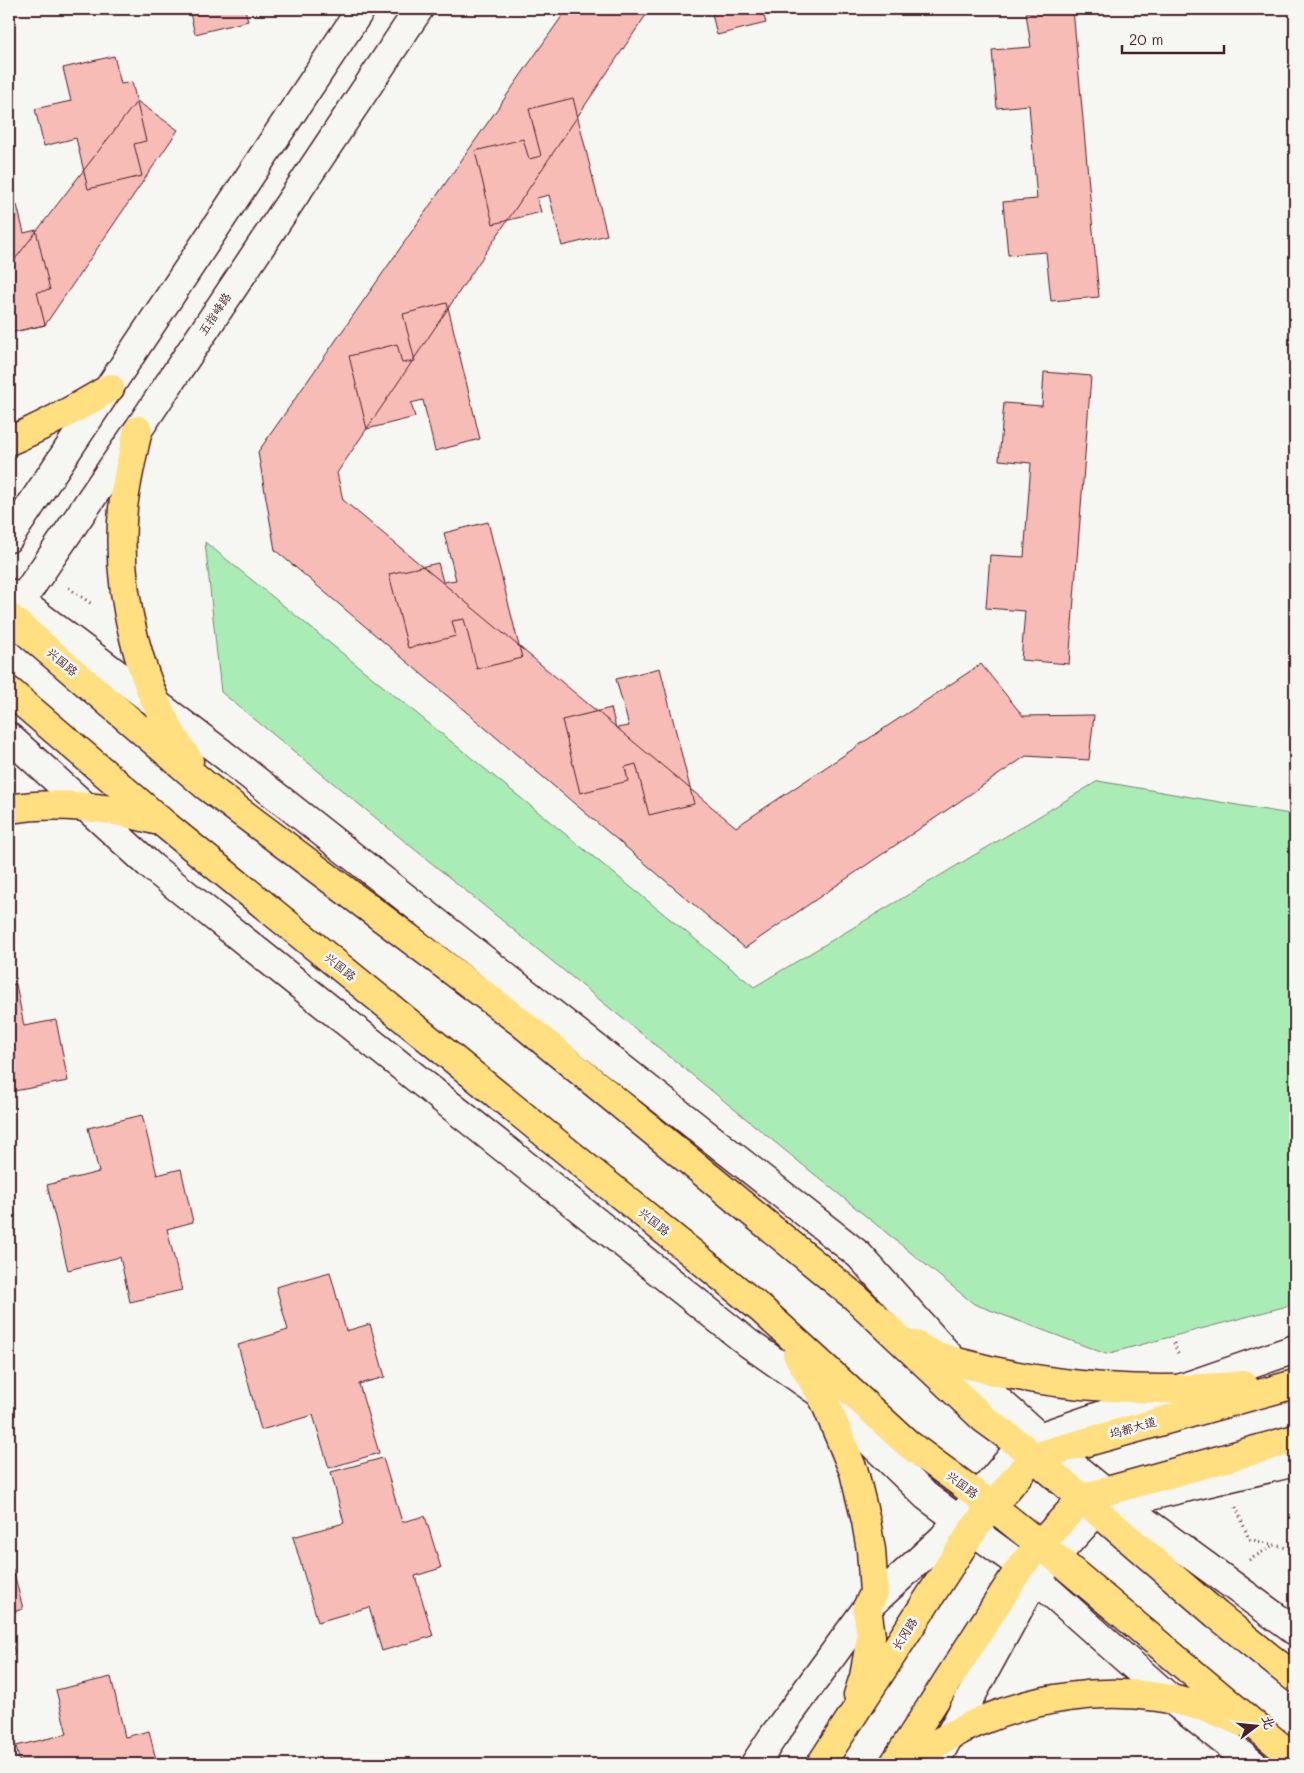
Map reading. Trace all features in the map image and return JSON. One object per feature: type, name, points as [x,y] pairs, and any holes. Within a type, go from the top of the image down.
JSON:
[{"type":"main road","points":[[9,441],[38,429],[110,388]]},
{"type":"main road","points":[[138,430],[129,469],[123,510],[122,550],[125,591],[133,632],[145,674],[158,706],[181,750],[205,785]]},
{"type":"main road","name":"兴国路","points":[[11,610],[205,785],[519,1021],[856,1298],[984,1419],[1037,1447],[1101,1501],[1218,1615],[1295,1678]]},
{"type":"main road","name":"兴国路","points":[[9,691],[163,822],[762,1310],[908,1444],[984,1501],[1046,1551],[1295,1759]]},
{"type":"main road","points":[[9,808],[52,805],[86,807],[127,812],[163,822]]},
{"type":"main road","points":[[856,1298],[926,1353],[984,1369],[1060,1382],[1103,1386],[1223,1387],[1295,1379]]},
{"type":"main road","points":[[762,1310],[786,1338],[821,1394],[854,1472],[864,1508],[871,1550],[874,1593],[867,1608],[871,1636],[864,1678],[852,1718]]},
{"type":"main road","name":"坞都大道","points":[[1037,1447],[1295,1384]]},
{"type":"main road","points":[[894,1764],[1028,1573],[1046,1551],[1101,1501],[1295,1439]]},
{"type":"main road","points":[[984,1501],[1037,1447]]},
{"type":"main road","name":"长冈路","points":[[821,1764],[852,1718],[965,1524],[984,1501]]},
{"type":"main road","points":[[907,1764],[950,1736],[980,1721],[1019,1707],[1059,1698],[1129,1695],[1172,1700],[1233,1718],[1264,1733]]},
{"type":"street","points":[[9,538],[361,9]]},
{"type":"street","name":"五指峰路","points":[[11,610],[138,430],[418,9]]},
{"type":"street","points":[[11,610],[158,706],[219,751],[859,1255],[953,1360],[1037,1447],[1180,1388],[1295,1349]]},
{"type":"street","points":[[9,737],[152,866],[740,1337],[821,1394],[926,1496],[1028,1573],[1172,1700],[1252,1764]]},
{"type":"street","points":[[1101,1501],[1295,1462]]},
{"type":"street","points":[[1101,1501],[1295,1631]]},
{"type":"street","points":[[755,1764],[867,1608],[942,1539],[965,1524]]},
{"type":"street","points":[[934,1764],[950,1736],[1028,1573]]},
{"type":"path","points":[[1248,1539],[1295,1550]]},
{"type":"green space","points":[[205,542],[754,987],[1098,781],[1295,815],[1295,1304],[1106,1354],[974,1304],[221,692]]},
{"type":"building","points":[[189,9],[245,9],[248,21],[195,34]]},
{"type":"building","points":[[567,9],[650,9],[337,473],[343,500],[736,827],[981,664],[1023,716],[1094,715],[1089,760],[1026,756],[745,948],[275,550],[258,452]]},
{"type":"building","points":[[711,9],[762,9],[766,23],[717,35]]},
{"type":"building","points":[[1073,9],[1099,297],[1051,301],[1046,252],[1008,255],[1003,202],[1037,199],[1029,105],[997,108],[992,50],[1031,47],[1026,13]]},
{"type":"building","points":[[114,56],[121,84],[132,82],[146,141],[134,144],[142,176],[88,189],[76,138],[44,146],[35,109],[71,101],[63,68]]},
{"type":"building","points":[[573,98],[607,235],[562,246],[549,195],[537,198],[541,212],[493,224],[475,151],[523,139],[529,159],[541,156],[529,109]]},
{"type":"building","points":[[137,101],[178,130],[45,325],[9,333],[9,267]]},
{"type":"building","points":[[17,205],[24,233],[36,230],[50,290],[37,292],[45,325],[9,333],[9,207]]},
{"type":"building","points":[[447,303],[480,439],[435,451],[423,400],[411,403],[415,417],[367,429],[349,356],[397,344],[402,363],[415,361],[403,314]]},
{"type":"building","points":[[1044,372],[1091,376],[1069,664],[1021,660],[1025,611],[986,608],[990,555],[1024,557],[1031,463],[999,460],[1004,403],[1042,406]]},
{"type":"building","points":[[488,522],[522,658],[477,669],[464,619],[452,621],[456,636],[408,648],[389,574],[438,563],[443,582],[456,580],[444,533]]},
{"type":"building","points":[[660,668],[694,804],[649,815],[636,764],[625,767],[628,781],[580,793],[562,720],[611,708],[616,728],[629,726],[616,679]]},
{"type":"building","points":[[16,984],[24,1026],[56,1020],[68,1081],[9,1092],[9,985]]},
{"type":"building","points":[[142,1115],[157,1175],[181,1169],[193,1222],[167,1229],[182,1290],[130,1302],[120,1257],[68,1270],[47,1185],[99,1172],[88,1128]]},
{"type":"building","points":[[330,1272],[346,1331],[370,1324],[385,1377],[359,1384],[379,1453],[329,1468],[313,1415],[261,1430],[238,1345],[288,1330],[276,1287]]},
{"type":"building","points":[[383,1458],[402,1522],[425,1516],[441,1568],[415,1576],[433,1636],[382,1651],[369,1607],[318,1622],[293,1537],[344,1523],[331,1472]]},
{"type":"building","points":[[13,1569],[23,1609],[9,1613],[9,1570]]},
{"type":"building","points":[[9,1629],[15,1654],[9,1656]]},
{"type":"building","points":[[111,1677],[125,1737],[149,1731],[157,1764],[20,1764],[16,1746],[67,1734],[56,1690]]}]
